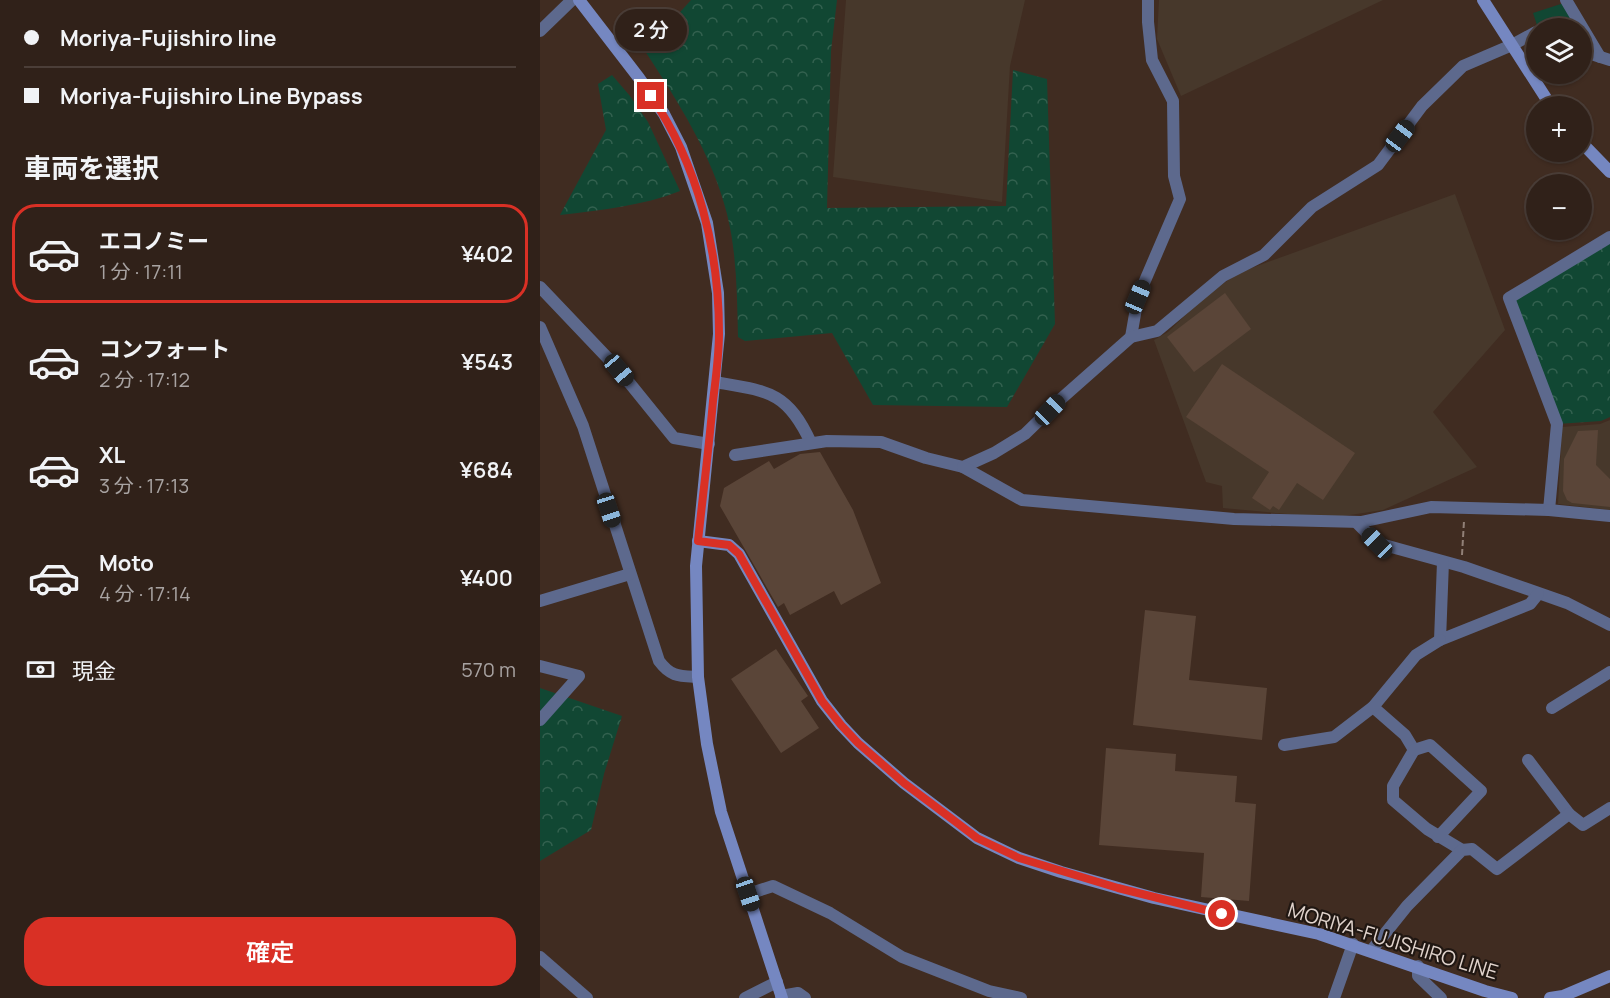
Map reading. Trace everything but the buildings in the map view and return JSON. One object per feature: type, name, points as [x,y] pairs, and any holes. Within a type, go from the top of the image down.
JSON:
[{"type":"main road","points":[[579,0],[664,114],[681,147],[707,223],[718,293],[719,334],[696,566],[698,677],[707,744],[721,812],[782,997]]},
{"type":"main road","points":[[1483,0],[1545,96]]},
{"type":"main road","points":[[1592,153],[1610,172]]},
{"type":"main road","name":"MORIYA-FUJISHIRO LINE","points":[[698,541],[729,545],[739,554],[822,701],[846,731],[904,783],[977,838],[1019,858],[1101,884],[1319,934],[1418,966],[1485,991],[1512,998]]},
{"type":"main road","points":[[1550,998],[1563,996],[1610,976]]},
{"type":"street","points":[[540,31],[572,0]]},
{"type":"street","points":[[1131,337],[1138,297],[1179,199],[1174,176],[1173,101],[1152,60],[1148,0]]},
{"type":"street","points":[[1566,0],[1605,58]]},
{"type":"street","points":[[963,467],[994,453],[1025,434],[1131,337],[1157,331],[1223,276],[1264,255],[1312,207],[1378,165],[1422,106],[1463,66],[1526,37]]},
{"type":"street","points":[[1549,510],[1557,424],[1509,298],[1610,237]]},
{"type":"street","points":[[540,287],[619,370],[674,438],[709,444]]},
{"type":"street","points":[[540,327],[583,426],[659,661],[665,670],[676,676],[698,677]]},
{"type":"street","points":[[715,382],[756,388],[769,393],[795,414],[811,443]]},
{"type":"street","points":[[735,455],[827,441],[881,442],[926,458],[963,467],[1022,500],[1234,519],[1356,522],[1431,507],[1549,510],[1610,516]]},
{"type":"street","points":[[1356,522],[1377,543],[1461,566],[1567,603],[1610,625]]},
{"type":"street","points":[[1440,639],[1443,562]]},
{"type":"street","points":[[540,601],[630,574]]},
{"type":"street","points":[[1284,745],[1334,737],[1373,707],[1416,655],[1440,639],[1530,604],[1538,594]]},
{"type":"street","points":[[540,666],[579,676],[540,720]]},
{"type":"street","points":[[1552,708],[1610,672]]},
{"type":"street","points":[[1373,707],[1405,735],[1414,750]]},
{"type":"street","points":[[1438,837],[1481,791],[1431,745],[1414,750],[1393,786],[1393,800],[1438,837],[1462,850],[1472,849],[1497,869],[1569,814]]},
{"type":"street","points":[[1528,760],[1569,814],[1583,825],[1610,808]]},
{"type":"street","points":[[1371,951],[1407,906],[1462,850]]},
{"type":"street","points":[[748,894],[773,886],[830,913],[902,957],[989,991],[1021,998]]},
{"type":"street","points":[[1334,998],[1353,945]]},
{"type":"street","points":[[540,957],[587,998]]},
{"type":"street","points":[[1418,966],[1418,976],[1441,998]]},
{"type":"street","points":[[745,998],[777,982]]},
{"type":"street","points":[[782,997],[798,993],[805,998]]},
{"type":"path","points":[[1461,566],[1464,508]]},
{"type":"shaded area","points":[[846,0],[1025,0],[1010,66],[1002,202],[833,177]]},
{"type":"shaded area","points":[[1159,0],[1383,0],[1181,96],[1157,39]]},
{"type":"shaded area","points":[[1455,194],[1505,330],[1433,412],[1477,467],[1383,510],[1330,518],[1223,508],[1222,486],[1206,482],[1154,340],[1168,332],[1201,300],[1238,273]]},
{"type":"shaded area","points":[[1610,420],[1610,510],[1558,504],[1562,427],[1600,424]]},
{"type":"green space","points":[[691,0],[837,0],[831,51],[827,208],[1006,206],[1013,70],[1047,79],[1055,324],[1007,407],[873,405],[832,333],[745,341],[738,337],[733,244],[721,192],[693,129],[645,51]]},
{"type":"green space","points":[[1567,2],[1577,18],[1535,18],[1533,13]]},
{"type":"green space","points":[[1592,44],[1600,57],[1592,53]]},
{"type":"green space","points":[[612,75],[648,122],[680,191],[636,204],[560,215],[606,130],[598,84]]},
{"type":"green space","points":[[1610,237],[1610,417],[1601,421],[1557,424],[1509,298]]},
{"type":"green space","points":[[540,688],[622,716],[604,774],[591,830],[540,861]]},
{"type":"route","points":[[651,96],[664,114],[681,147],[695,184],[707,223],[718,293],[719,334],[698,541],[729,545],[739,554],[822,701],[849,734],[904,783],[977,838],[1019,858],[1061,872],[1222,914]]}]
